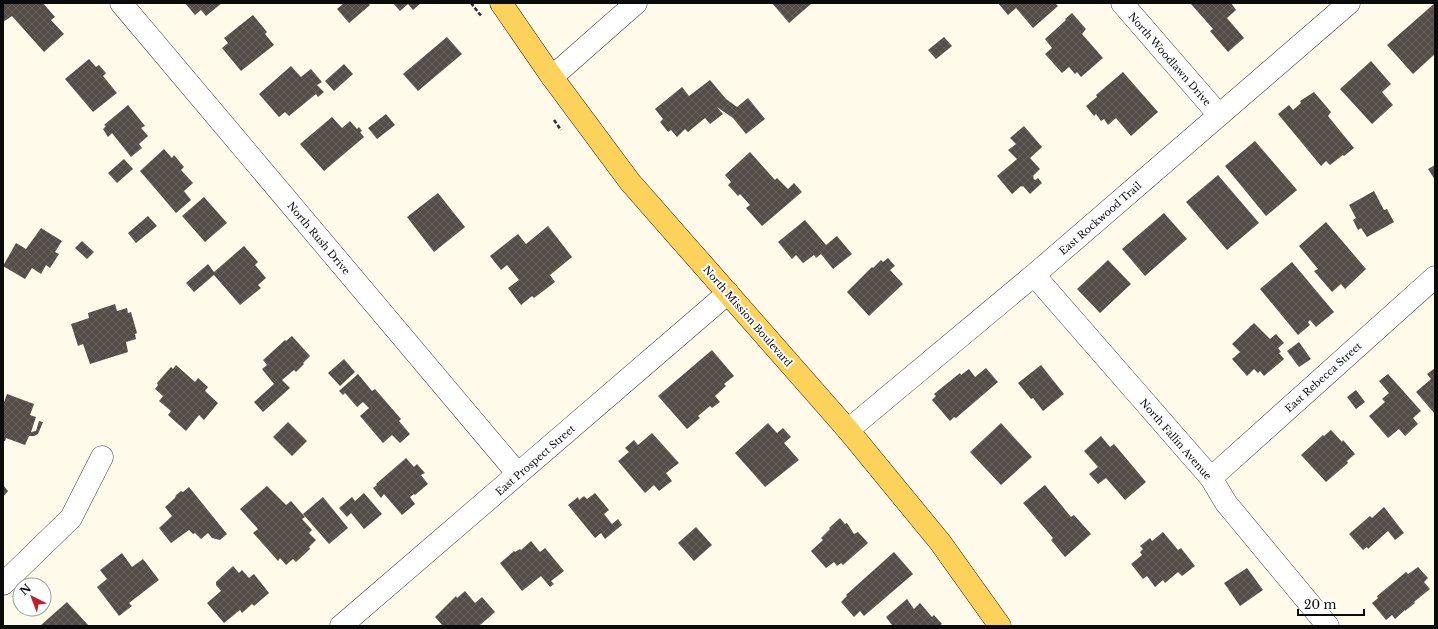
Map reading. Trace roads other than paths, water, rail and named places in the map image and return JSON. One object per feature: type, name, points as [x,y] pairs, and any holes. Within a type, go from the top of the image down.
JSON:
[{"type":"main road","name":"North Mission Boulevard","points":[[501,3],[552,77],[630,182],[848,430],[940,542],[1000,626]]},
{"type":"street","name":"North Rush Drive","points":[[121,3],[518,474]]},
{"type":"street","points":[[552,77],[636,3]]},
{"type":"street","name":"North Woodlawn Drive","points":[[1122,3],[1219,115]]},
{"type":"street","name":"East Rockwood Trail","points":[[848,430],[1034,275],[1348,3]]},
{"type":"street","name":"North Fallin Avenue","points":[[1034,275],[1211,478],[1226,503],[1328,626]]},
{"type":"street","name":"East Rebecca Street","points":[[1211,478],[1435,277]]},
{"type":"street","name":"East Prospect Street","points":[[341,626],[728,293]]},
{"type":"street","points":[[3,584],[71,518],[102,457]]}]
